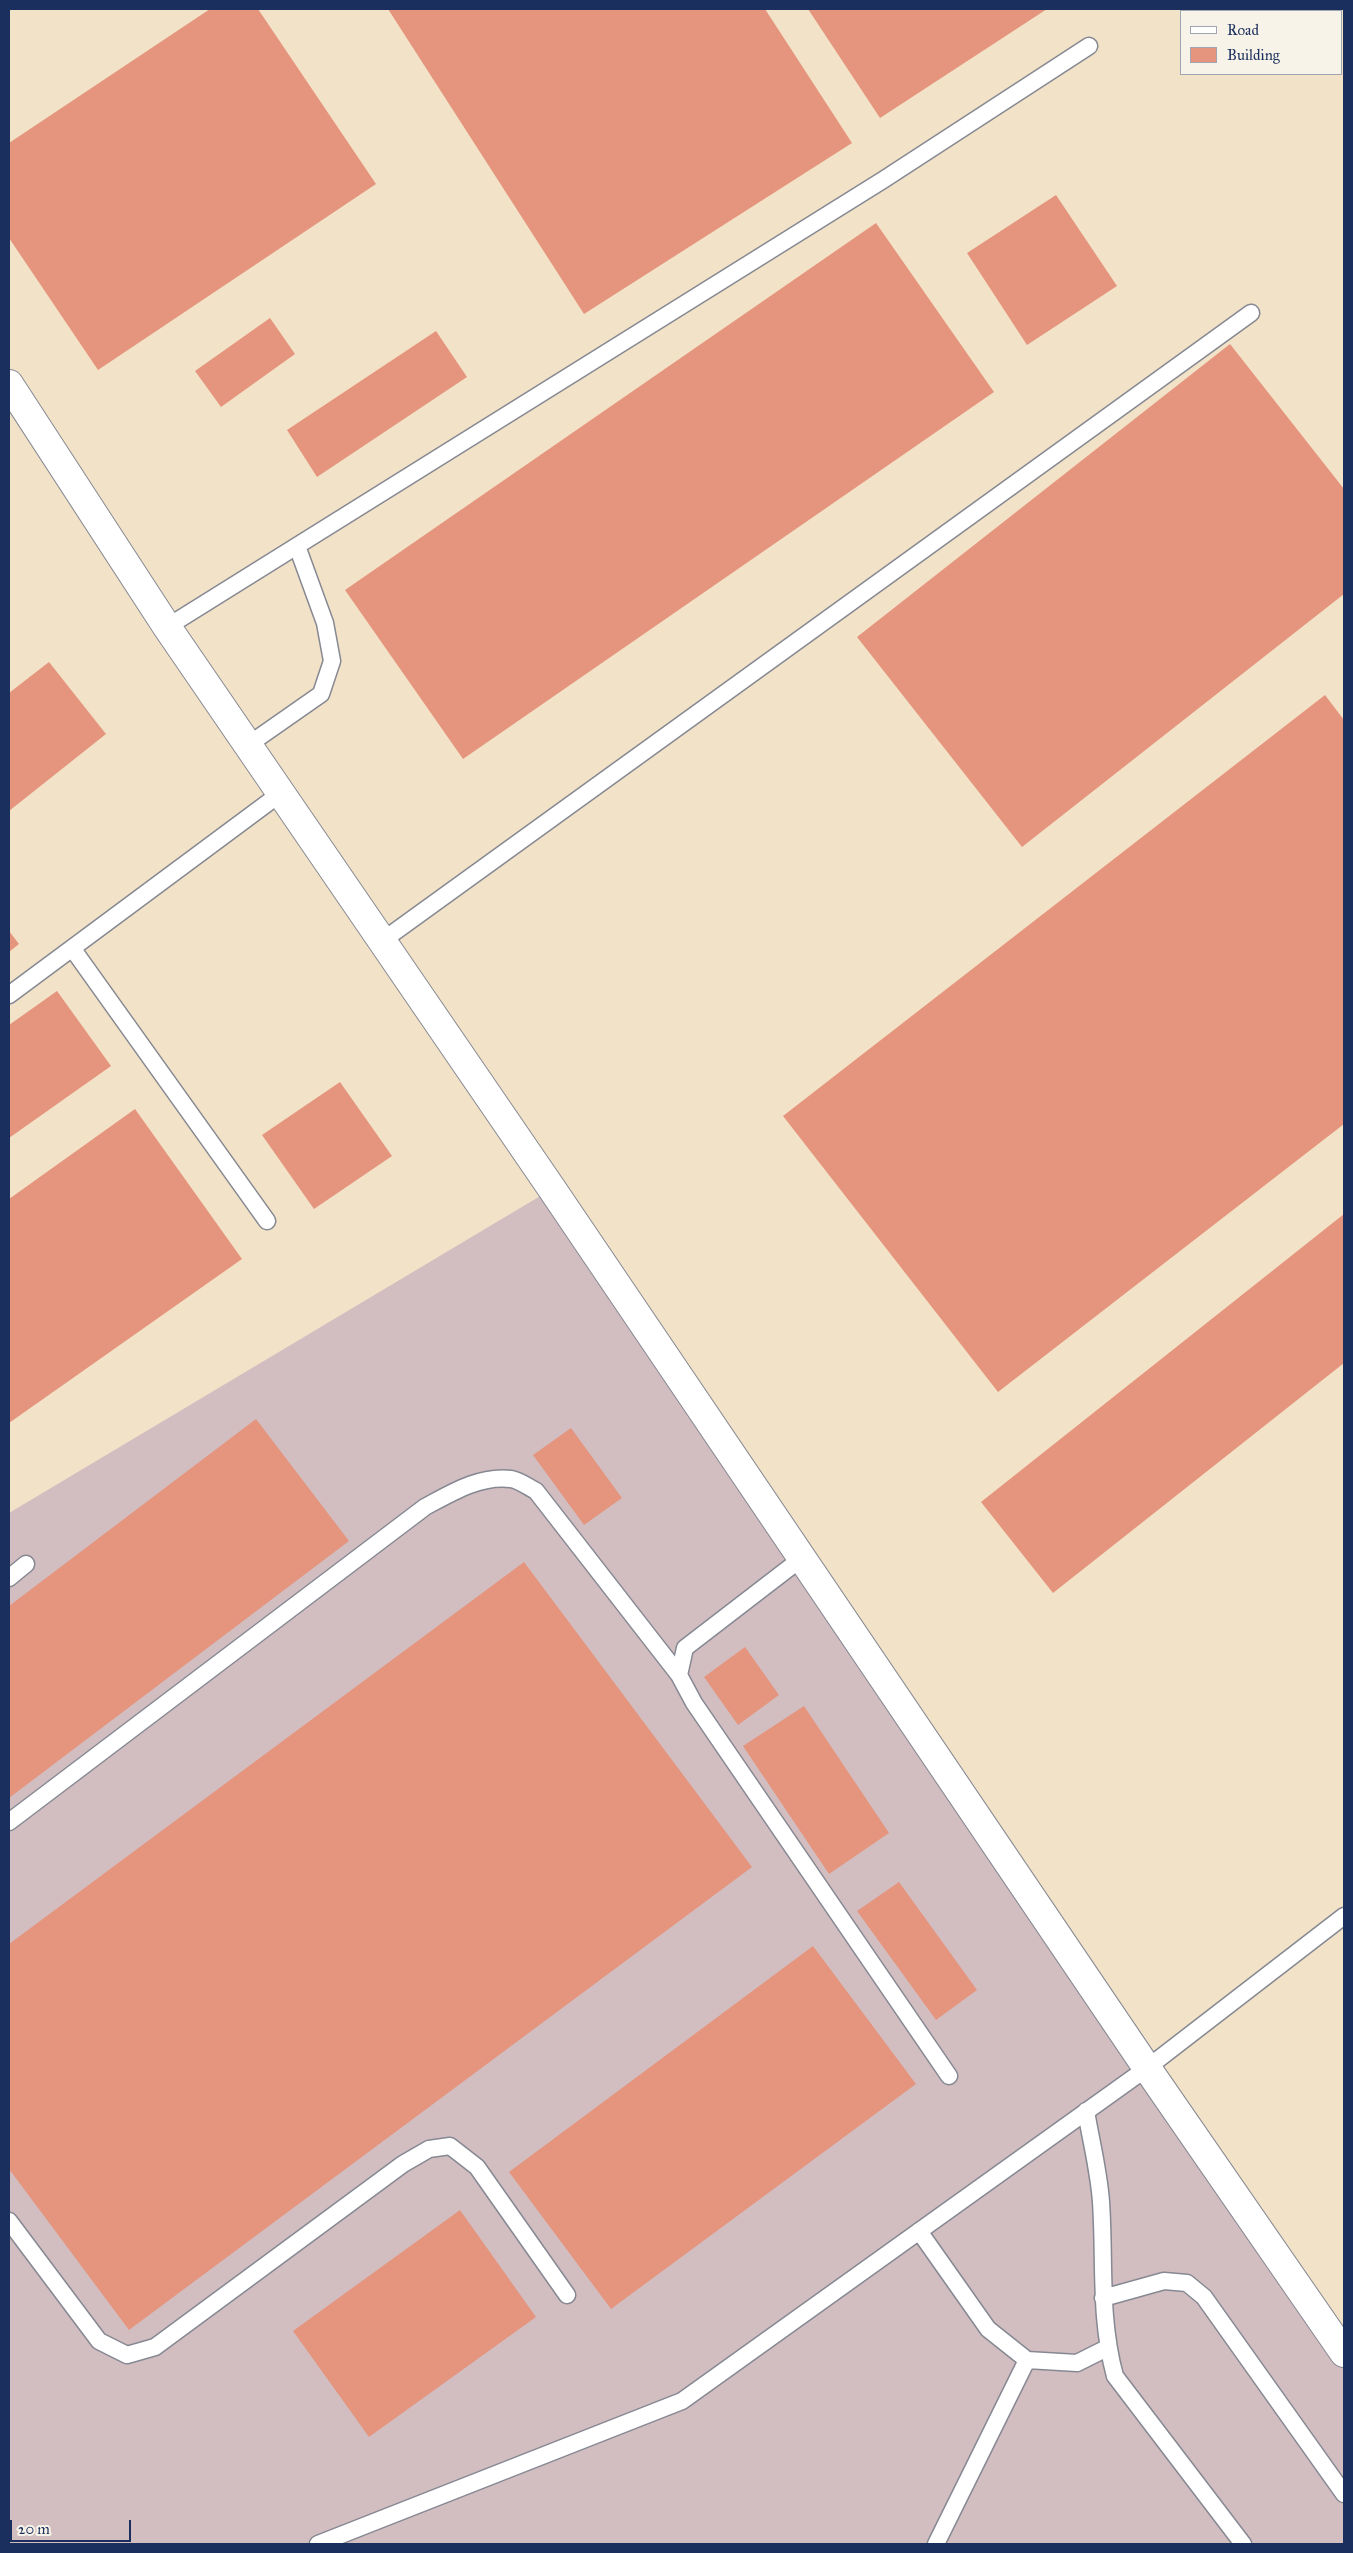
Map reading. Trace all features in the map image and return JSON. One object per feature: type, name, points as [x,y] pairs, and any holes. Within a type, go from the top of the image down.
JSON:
[{"type":"street","points":[[9,384],[167,627],[802,1558],[1147,2068],[1344,2353]]},
{"type":"lane","points":[[167,627],[883,180],[1089,46]]},
{"type":"lane","points":[[382,941],[1251,313]]},
{"type":"lane","points":[[248,744],[321,694],[332,661],[326,623],[297,546]]},
{"type":"lane","points":[[9,995],[281,793]]},
{"type":"lane","points":[[72,948],[267,1221]]},
{"type":"lane","points":[[9,1822],[425,1507],[458,1489],[486,1480],[512,1479],[536,1491],[679,1674],[694,1703],[949,2076]]},
{"type":"lane","points":[[679,1674],[685,1648],[802,1558]]},
{"type":"lane","points":[[9,1578],[26,1564]]},
{"type":"lane","points":[[318,2544],[682,2401],[1147,2068],[1344,1916]]},
{"type":"lane","points":[[1086,2111],[1101,2201],[1103,2298],[1107,2348],[1115,2376],[1243,2544]]},
{"type":"lane","points":[[9,2221],[99,2341],[127,2355],[155,2347],[403,2164],[428,2148],[450,2146],[477,2168],[567,2295]]},
{"type":"lane","points":[[919,2231],[988,2329],[1027,2360],[1077,2363],[1107,2348]]},
{"type":"lane","points":[[1103,2298],[1164,2281],[1187,2283],[1204,2296],[1344,2494]]},
{"type":"lane","points":[[936,2544],[1027,2360]]},
{"type":"shaded area","points":[[552,1189],[1344,2347],[1344,2544],[9,2544],[9,1513]]},
{"type":"building","points":[[210,9],[258,9],[376,184],[98,370],[9,238],[9,143]]},
{"type":"building","points":[[388,9],[765,9],[852,143],[584,314]]},
{"type":"building","points":[[808,9],[1047,9],[880,118]]},
{"type":"building","points":[[1056,195],[1117,286],[1027,345],[967,253]]},
{"type":"building","points":[[876,223],[994,392],[463,759],[345,590]]},
{"type":"building","points":[[270,318],[295,354],[221,407],[195,371]]},
{"type":"building","points":[[436,331],[467,377],[317,477],[287,430]]},
{"type":"building","points":[[1230,344],[1344,489],[1344,594],[1022,847],[857,637]]},
{"type":"building","points":[[49,662],[106,734],[9,811],[9,693]]},
{"type":"building","points":[[1325,695],[1344,720],[1344,1124],[998,1392],[783,1116]]},
{"type":"building","points":[[9,931],[19,944],[9,952]]},
{"type":"building","points":[[57,991],[111,1066],[9,1138],[9,1025]]},
{"type":"building","points":[[340,1082],[392,1156],[314,1209],[262,1135]]},
{"type":"building","points":[[135,1109],[242,1259],[9,1423],[9,1199]]},
{"type":"building","points":[[1344,1214],[1344,1363],[1053,1593],[981,1502]]},
{"type":"building","points":[[256,1419],[349,1541],[9,1798],[9,1606]]},
{"type":"building","points":[[571,1428],[622,1498],[584,1525],[533,1455]]},
{"type":"building","points":[[524,1562],[752,1867],[129,2330],[9,2169],[9,1944]]},
{"type":"building","points":[[745,1647],[779,1695],[738,1725],[704,1677]]},
{"type":"building","points":[[804,1706],[889,1833],[829,1874],[743,1746]]},
{"type":"building","points":[[899,1882],[977,1990],[936,2020],[857,1911]]},
{"type":"building","points":[[813,1946],[916,2084],[611,2309],[509,2172]]},
{"type":"building","points":[[460,2210],[536,2317],[369,2437],[293,2331]]}]
